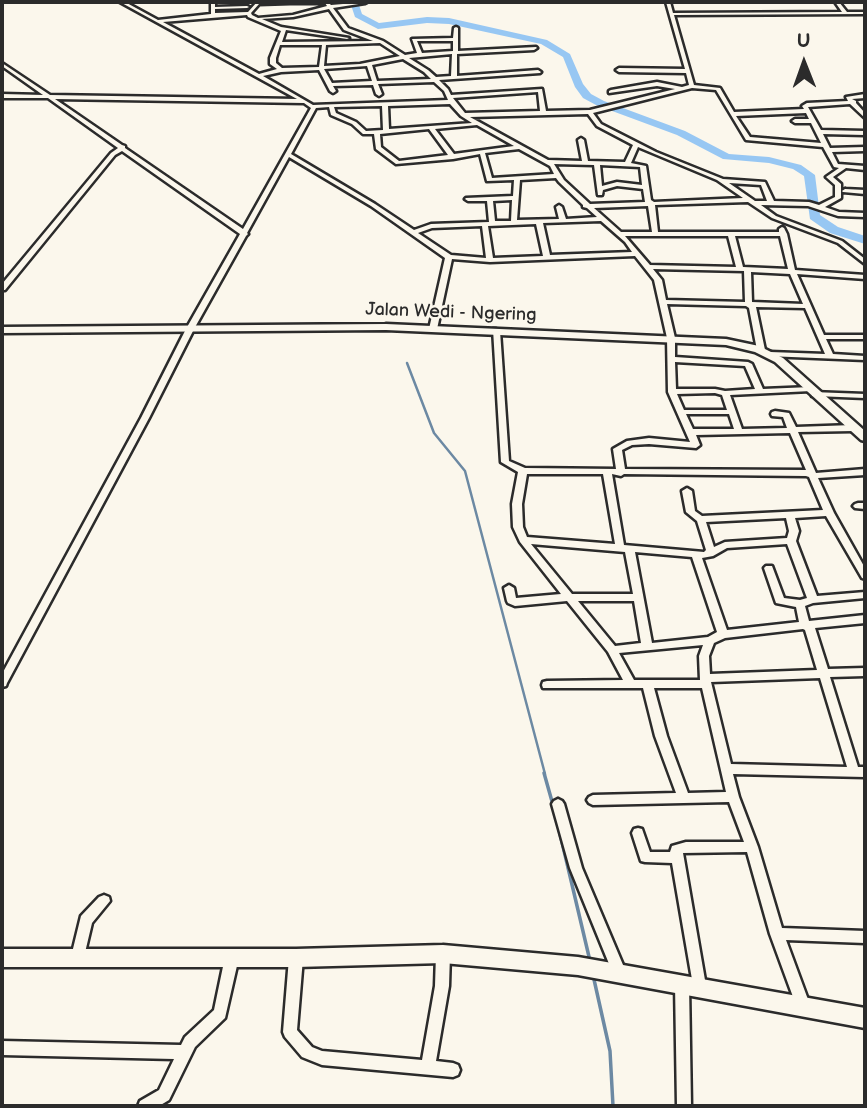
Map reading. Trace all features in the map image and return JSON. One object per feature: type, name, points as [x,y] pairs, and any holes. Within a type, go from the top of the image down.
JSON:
[{"type":"main road","name":"Jalan Wedi - Ngering","points":[[2,330],[433,329],[726,342],[766,352],[865,437]]},
{"type":"main road","points":[[2,958],[296,958],[443,954],[578,965],[803,1004],[865,1018]]},
{"type":"street","points":[[122,2],[314,106],[451,99],[477,93],[540,86],[543,112]]},
{"type":"street","points":[[213,15],[213,5],[365,2]]},
{"type":"street","points":[[668,2],[674,15],[691,87]]},
{"type":"street","points":[[837,2],[846,13]]},
{"type":"street","points":[[249,13],[257,4]]},
{"type":"street","points":[[259,18],[293,16],[329,4]]},
{"type":"street","points":[[329,4],[346,29],[381,42],[435,80],[463,115],[475,124],[548,162],[643,165],[655,233]]},
{"type":"street","points":[[159,23],[249,13],[283,28],[346,38]]},
{"type":"street","points":[[674,15],[865,13]]},
{"type":"street","points":[[281,70],[272,62],[283,28]]},
{"type":"street","points":[[454,77],[456,28]]},
{"type":"street","points":[[420,54],[414,40],[456,38]]},
{"type":"street","points":[[279,44],[381,42]]},
{"type":"street","points":[[324,45],[321,68],[332,89],[454,77],[509,77],[538,72]]},
{"type":"street","points":[[259,76],[281,70],[369,64],[420,54],[534,48]]},
{"type":"street","points":[[2,64],[245,234]]},
{"type":"street","points":[[369,64],[379,94]]},
{"type":"street","points":[[618,70],[688,71]]},
{"type":"street","points":[[471,77],[477,93]]},
{"type":"street","points":[[611,92],[657,84],[718,89],[748,139],[827,148],[865,149]]},
{"type":"street","points":[[463,115],[594,111],[691,87]]},
{"type":"street","points":[[701,87],[706,98]]},
{"type":"street","points":[[2,96],[305,101]]},
{"type":"street","points":[[864,113],[849,98],[865,96]]},
{"type":"street","points":[[854,102],[805,106],[835,166],[865,168]]},
{"type":"street","points":[[385,103],[386,132]]},
{"type":"street","points":[[331,104],[333,114],[354,123],[364,133],[475,124]]},
{"type":"street","points":[[2,683],[151,407],[190,329],[314,106]]},
{"type":"street","points":[[594,111],[599,125],[722,181],[779,219],[839,242],[865,262]]},
{"type":"street","points":[[732,114],[808,111]]},
{"type":"street","points":[[795,121],[814,121]]},
{"type":"street","points":[[431,128],[453,157]]},
{"type":"street","points":[[820,132],[865,134]]},
{"type":"street","points":[[377,134],[378,148],[397,163],[520,147]]},
{"type":"street","points":[[582,140],[585,162]]},
{"type":"street","points":[[626,164],[636,144]]},
{"type":"street","points":[[2,288],[123,147]]},
{"type":"street","points":[[482,152],[488,180],[556,176]]},
{"type":"street","points":[[288,154],[414,232],[449,257],[490,260],[638,254]]},
{"type":"street","points":[[548,162],[556,176],[585,206],[620,234],[649,267],[665,303],[671,338],[673,392],[696,445],[649,441],[617,449],[621,473]]},
{"type":"street","points":[[597,163],[600,204]]},
{"type":"street","points":[[815,205],[838,198],[838,184],[829,177],[843,168]]},
{"type":"street","points":[[514,223],[517,179]]},
{"type":"street","points":[[722,181],[762,182],[771,203]]},
{"type":"street","points":[[599,189],[617,184],[646,187]]},
{"type":"street","points":[[845,191],[865,192]]},
{"type":"street","points":[[468,199],[516,198]]},
{"type":"street","points":[[490,199],[490,260]]},
{"type":"street","points":[[585,206],[650,202],[754,202],[815,205],[841,214],[865,215]]},
{"type":"street","points":[[559,207],[563,221]]},
{"type":"street","points":[[414,232],[430,226],[603,219]]},
{"type":"street","points":[[779,219],[792,271],[830,356]]},
{"type":"street","points":[[539,222],[547,258]]},
{"type":"street","points":[[620,234],[784,234]]},
{"type":"street","points":[[731,234],[743,269],[750,306],[766,352],[863,358],[865,367]]},
{"type":"street","points":[[433,329],[449,257]]},
{"type":"street","points":[[649,267],[792,271],[865,277]]},
{"type":"street","points":[[665,303],[806,306]]},
{"type":"street","points":[[496,331],[505,462],[523,471],[811,474],[865,472]]},
{"type":"street","points":[[821,337],[865,337]]},
{"type":"street","points":[[672,359],[748,364],[760,391]]},
{"type":"street","points":[[673,392],[813,391],[865,396]]},
{"type":"street","points":[[726,393],[739,432]]},
{"type":"street","points":[[681,412],[732,412]]},
{"type":"street","points":[[775,414],[786,415],[829,513],[865,576]]},
{"type":"street","points":[[690,432],[794,432],[853,428]]},
{"type":"street","points":[[523,471],[517,503],[518,527],[523,540],[612,650],[631,685]]},
{"type":"street","points":[[607,472],[647,646]]},
{"type":"street","points":[[687,491],[691,512],[701,520],[710,554]]},
{"type":"street","points":[[701,520],[829,513]]},
{"type":"street","points":[[790,514],[794,531],[791,541],[813,600]]},
{"type":"street","points":[[523,540],[696,555],[710,554],[725,545],[791,541]]},
{"type":"street","points":[[853,551],[865,550]]},
{"type":"street","points":[[696,555],[723,634]]},
{"type":"street","points":[[769,568],[780,601],[800,604],[813,600],[865,596]]},
{"type":"street","points":[[509,588],[513,602],[569,597],[638,598]]},
{"type":"street","points":[[728,769],[860,772],[800,604]]},
{"type":"street","points":[[612,650],[710,641],[723,634],[865,619]]},
{"type":"street","points":[[710,641],[704,656],[706,681],[733,797],[752,847],[777,934],[803,1004]]},
{"type":"street","points":[[547,685],[631,685],[865,672]]},
{"type":"street","points":[[647,684],[661,736],[684,798]]},
{"type":"street","points":[[593,800],[733,797]]},
{"type":"street","points":[[558,804],[576,868],[614,971]]},
{"type":"street","points":[[638,833],[645,857],[678,858]]},
{"type":"street","points":[[684,1106],[690,984],[676,850],[686,847],[752,847]]},
{"type":"street","points":[[78,957],[86,920],[104,901]]},
{"type":"street","points":[[777,934],[865,937]]},
{"type":"street","points":[[428,1066],[442,986],[443,954]]},
{"type":"street","points":[[145,1106],[168,1090],[183,1052],[220,1013],[232,957]]},
{"type":"street","points":[[296,958],[290,1032],[298,1045],[322,1058],[453,1070]]},
{"type":"street","points":[[2,1048],[183,1052]]},
{"type":"waterway","points":[[354,2],[358,15],[378,26],[427,20],[449,21],[544,42],[567,56],[578,85],[587,96],[600,103],[681,133],[727,157],[769,160],[797,167],[809,175],[814,216],[834,230],[865,240]]},
{"type":"waterway","points":[[407,363],[434,433],[465,471],[545,774]]},
{"type":"waterway","points":[[544,773],[553,805]]},
{"type":"waterway","points":[[557,821],[590,961]]},
{"type":"waterway","points":[[593,975],[610,1051],[613,1106]]}]
